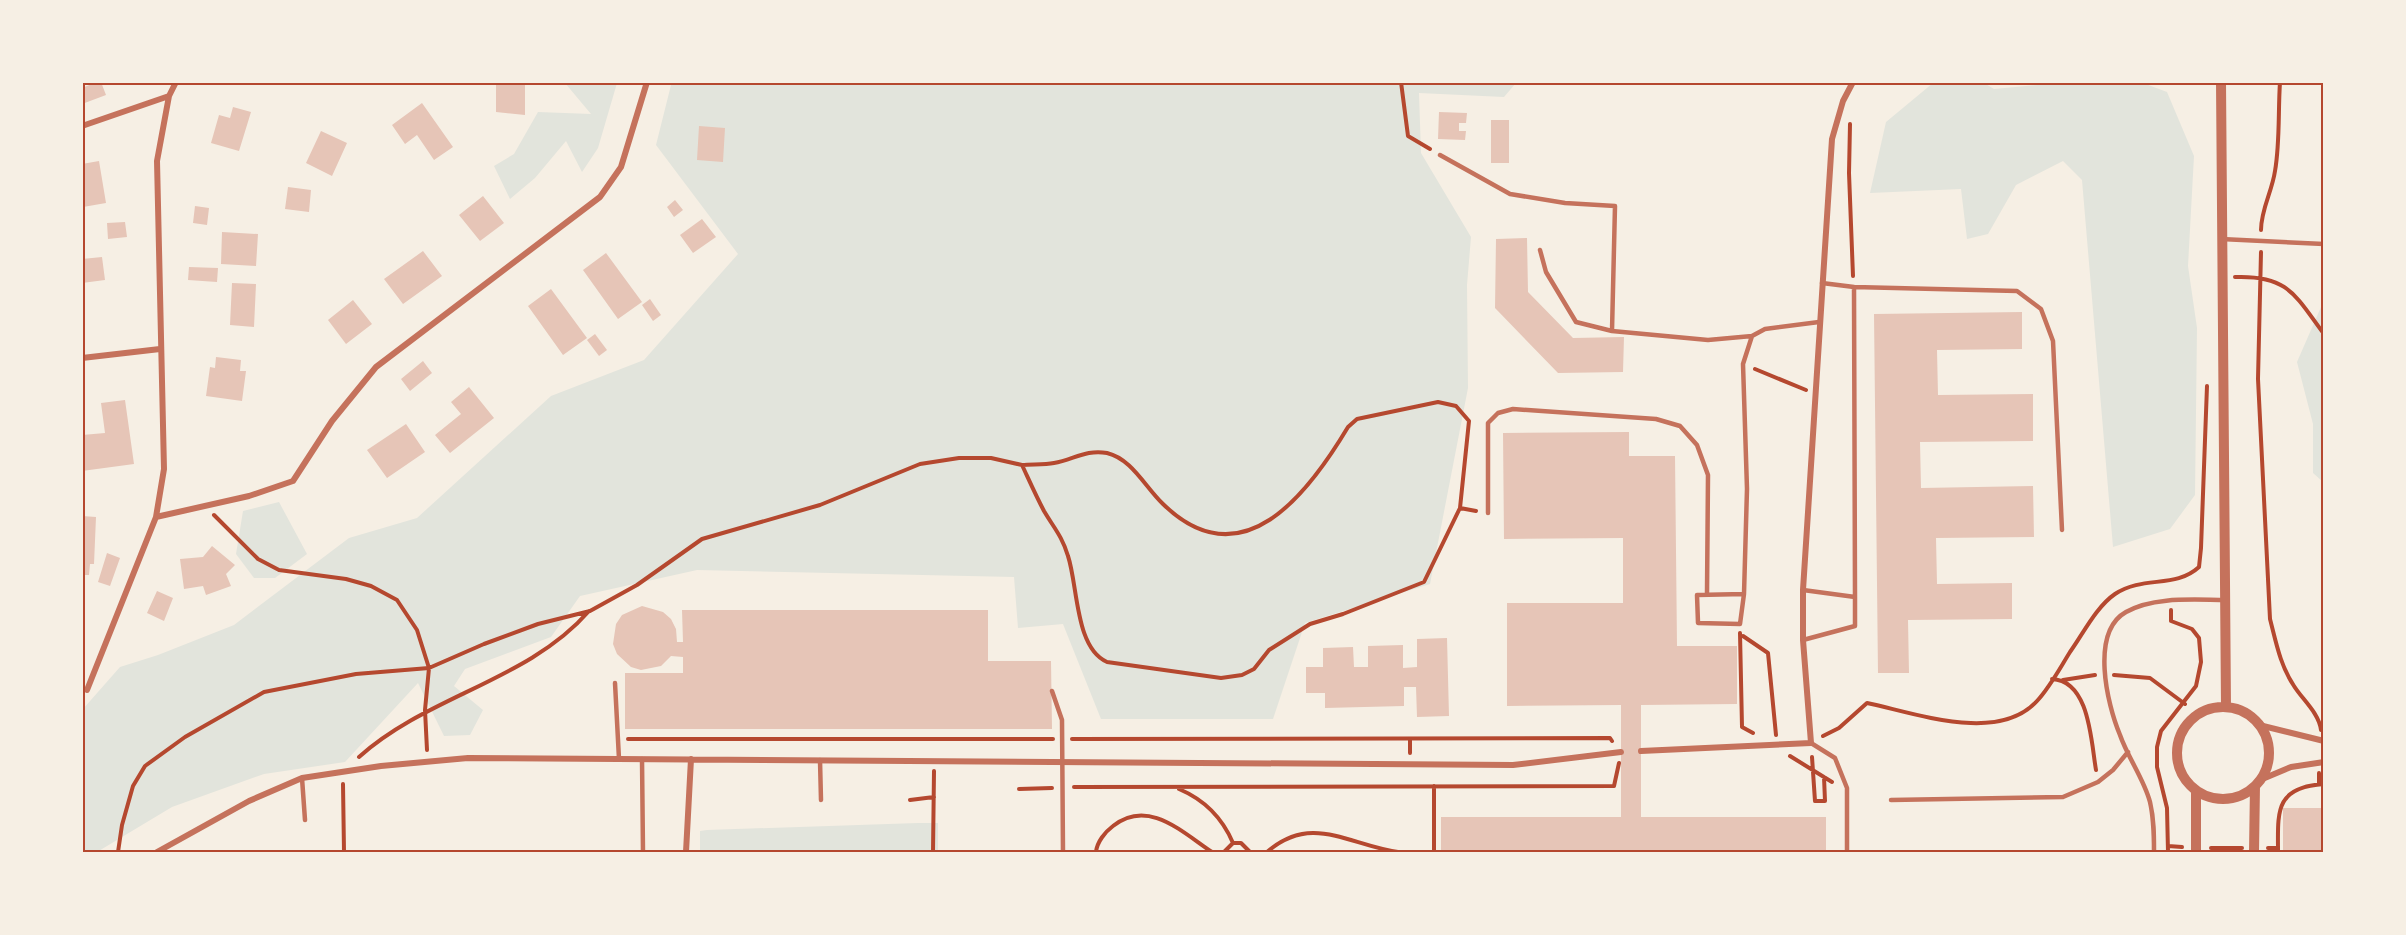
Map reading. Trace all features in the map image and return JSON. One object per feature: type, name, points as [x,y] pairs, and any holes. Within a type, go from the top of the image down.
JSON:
[{"type":"street","points":[[87,690],[156,517],[164,469],[156,160],[169,96],[176,82]]},
{"type":"street","points":[[156,517],[249,496],[293,481],[332,421],[376,367],[600,197],[621,167],[647,82]]},
{"type":"street","points":[[1641,751],[1811,742],[1803,640],[1803,590],[1822,284],[1832,139],[1843,101],[1853,82]]},
{"type":"street","points":[[2221,82],[2226,707]]},
{"type":"street","points":[[82,126],[169,96]]},
{"type":"street","points":[[82,358],[160,349]]},
{"type":"street","points":[[2254,850],[2258,783],[2267,766],[2269,752],[2266,738],[2259,725],[2239,709],[2226,707],[2200,712],[2190,720],[2180,737],[2177,757],[2180,770],[2196,790],[2208,796],[2233,798],[2258,783],[2291,767],[2324,762]]},
{"type":"street","points":[[2259,725],[2324,741]]},
{"type":"street","points":[[156,852],[249,801],[302,778],[468,758],[1513,765],[1621,752]]},
{"type":"street","points":[[686,852],[691,759]]},
{"type":"street","points":[[2196,790],[2196,850]]},
{"type":"lane","points":[[1440,155],[1510,194],[1565,203],[1615,206],[1612,331]]},
{"type":"lane","points":[[2221,239],[2324,244]]},
{"type":"lane","points":[[1540,250],[1546,272],[1576,322],[1612,331],[1708,340],[1752,336],[1765,328],[1820,322]]},
{"type":"lane","points":[[1822,284],[1854,287],[2018,291],[2041,309],[2053,341],[2062,530]]},
{"type":"lane","points":[[1803,640],[1855,626],[1854,287]]},
{"type":"lane","points":[[1744,594],[1697,595],[1698,623],[1740,624],[1744,594],[1747,489],[1743,364],[1752,336]]},
{"type":"lane","points":[[1488,513],[1488,423],[1498,413],[1514,409],[1656,419],[1680,426],[1696,446],[1708,475],[1707,594]]},
{"type":"lane","points":[[1803,590],[1855,597]]},
{"type":"lane","points":[[2154,852],[2154,826],[2149,800],[2119,734],[2106,674],[2106,640],[2112,623],[2126,611],[2152,603],[2226,600]]},
{"type":"lane","points":[[615,683],[619,759]]},
{"type":"lane","points":[[1052,691],[1062,720],[1063,852]]},
{"type":"lane","points":[[1811,742],[1835,758],[1847,788],[1847,852]]},
{"type":"lane","points":[[1891,800],[2063,796],[2098,782],[2113,771],[2128,752]]},
{"type":"lane","points":[[642,759],[643,852]]},
{"type":"lane","points":[[820,760],[820,800]]},
{"type":"lane","points":[[302,778],[305,820]]},
{"type":"path","points":[[1401,82],[1408,136],[1440,155]]},
{"type":"path","points":[[2261,213],[2273,186],[2276,169],[2280,82]]},
{"type":"path","points":[[1851,119],[1849,173],[1854,287]]},
{"type":"path","points":[[2222,277],[2262,276],[2285,286],[2324,334]]},
{"type":"path","points":[[2262,276],[2258,380],[2270,619],[2279,655],[2293,685],[2321,726]]},
{"type":"path","points":[[1743,364],[1815,394]]},
{"type":"path","points":[[1811,742],[1839,728],[1867,703],[1971,724],[2008,720],[2036,702],[2095,617],[2114,595],[2146,581],[2170,581],[2181,578],[2191,574],[2199,567],[2207,382]]},
{"type":"path","points":[[118,852],[122,825],[133,786],[145,766],[184,736],[264,692],[356,674],[429,668],[516,632],[590,610],[637,585],[702,539],[820,505],[920,464],[959,458],[991,458],[1022,465],[1055,463],[1085,452],[1107,453],[1125,460],[1173,514],[1192,525],[1218,534],[1240,535],[1260,526],[1309,487],[1348,427],[1357,420],[1438,402],[1456,406],[1469,421],[1460,508],[1424,582],[1343,614],[1310,624],[1269,650],[1254,669],[1242,675],[1221,678],[1107,662],[1098,658],[1091,648],[1079,617],[1069,558],[1058,530],[1046,514],[1022,465]]},
{"type":"path","points":[[205,506],[258,559],[279,570],[346,579],[371,586],[397,600],[417,630],[429,668],[425,711],[427,762]]},
{"type":"path","points":[[1460,508],[1488,513]]},
{"type":"path","points":[[2168,852],[2167,808],[2157,767],[2157,747],[2161,730],[2185,704],[2196,686],[2201,662],[2199,638],[2192,629],[2171,621],[2170,602]]},
{"type":"path","points":[[344,852],[343,772],[372,745],[425,711],[519,666],[557,642],[590,610]]},
{"type":"path","points":[[1740,624],[1742,727]]},
{"type":"path","points":[[1740,634],[1768,653],[1777,744]]},
{"type":"path","points":[[2052,679],[2063,680],[2106,674],[2150,678],[2185,704]]},
{"type":"path","points":[[2063,680],[2072,688],[2086,710],[2098,782]]},
{"type":"path","points":[[619,739],[1610,738],[1621,752],[1614,786],[1019,789]]},
{"type":"path","points":[[933,761],[933,852]]},
{"type":"path","points":[[1814,776],[1815,801],[1825,801],[1824,777]]},
{"type":"path","points":[[2168,846],[2196,850],[2278,850],[2278,810],[2286,796],[2301,787],[2324,784]]},
{"type":"path","points":[[1434,786],[1434,852]]},
{"type":"path","points":[[1176,787],[1209,807],[1224,825],[1233,843]]},
{"type":"path","points":[[910,800],[933,797]]},
{"type":"path","points":[[1096,852],[1100,840],[1111,828],[1134,814],[1144,814],[1167,822],[1212,852]]},
{"type":"path","points":[[1267,852],[1287,838],[1306,832],[1332,834],[1398,852]]},
{"type":"path","points":[[1224,852],[1233,843],[1241,843],[1250,852]]},
{"type":"shaded area","points":[[756,82],[1516,83],[1504,97],[1419,93],[1421,153],[1471,237],[1467,285],[1468,388],[1430,584],[1305,623],[1273,719],[1101,719],[1063,624],[1018,628],[1014,577],[697,570],[580,596],[551,637],[465,669],[454,686],[483,710],[470,735],[444,736],[418,683],[345,762],[264,774],[172,807],[97,852],[83,852],[83,709],[120,667],[158,655],[234,625],[349,538],[417,518],[551,396],[644,360],[738,254],[656,145],[671,85]]},
{"type":"shaded area","points":[[565,83],[617,83],[598,148],[582,172],[566,141],[535,178],[510,199],[494,166],[514,154],[538,112],[591,114]]},
{"type":"shaded area","points":[[1933,83],[1984,83],[1994,89],[2057,83],[2143,83],[2167,92],[2194,156],[2188,266],[2197,328],[2195,495],[2170,529],[2113,547],[2082,180],[2063,161],[2016,185],[1988,234],[1967,239],[1961,189],[1870,193],[1886,122]]},
{"type":"shaded area","points":[[2321,307],[2323,307],[2323,482],[2313,473],[2313,424],[2297,362]]},
{"type":"shaded area","points":[[279,502],[307,554],[275,578],[254,578],[236,554],[243,511]]},
{"type":"shaded area","points":[[938,823],[938,852],[700,852],[700,831],[707,830]]},
{"type":"building","points":[[101,82],[106,95],[82,104],[82,88]]},
{"type":"building","points":[[496,82],[525,82],[525,115],[496,112]]},
{"type":"building","points":[[422,103],[453,147],[434,160],[417,135],[405,144],[392,125]]},
{"type":"building","points":[[233,107],[251,112],[239,151],[211,143],[219,115],[230,118]]},
{"type":"building","points":[[1439,112],[1467,113],[1466,123],[1459,123],[1459,131],[1466,131],[1465,140],[1438,139]]},
{"type":"building","points":[[1491,120],[1509,120],[1509,163],[1491,163]]},
{"type":"building","points":[[699,126],[725,128],[723,162],[697,160]]},
{"type":"building","points":[[321,131],[347,143],[332,176],[306,163]]},
{"type":"building","points":[[99,161],[106,203],[83,207],[82,164]]},
{"type":"building","points":[[288,187],[311,190],[309,212],[285,209]]},
{"type":"building","points":[[483,196],[504,223],[480,241],[459,215]]},
{"type":"building","points":[[675,200],[683,210],[674,217],[667,207]]},
{"type":"building","points":[[195,206],[209,208],[207,225],[193,223]]},
{"type":"building","points":[[702,219],[716,237],[693,253],[680,235]]},
{"type":"building","points":[[125,222],[127,237],[108,239],[107,223]]},
{"type":"building","points":[[222,232],[258,234],[256,266],[221,264]]},
{"type":"building","points":[[1527,238],[1528,292],[1573,338],[1624,337],[1623,372],[1558,373],[1495,308],[1496,239]]},
{"type":"building","points":[[423,251],[442,276],[403,304],[384,279]]},
{"type":"building","points":[[606,253],[642,302],[618,319],[583,270]]},
{"type":"building","points":[[102,257],[105,280],[82,283],[82,259]]},
{"type":"building","points":[[189,267],[218,268],[217,282],[188,280]]},
{"type":"building","points":[[232,283],[256,284],[254,327],[230,325]]},
{"type":"building","points":[[551,289],[587,338],[563,355],[528,306]]},
{"type":"building","points":[[650,299],[661,315],[653,321],[642,305]]},
{"type":"building","points":[[353,300],[372,324],[346,344],[328,320]]},
{"type":"building","points":[[2022,312],[2022,349],[1937,350],[1938,395],[2033,394],[2033,441],[1920,442],[1921,488],[2033,486],[2034,537],[1936,538],[1937,584],[2012,583],[2012,619],[1908,620],[1909,673],[1878,673],[1874,314]]},
{"type":"building","points":[[595,334],[607,350],[599,356],[587,340]]},
{"type":"building","points":[[216,357],[241,360],[240,371],[246,371],[242,401],[206,396],[210,367],[215,368]]},
{"type":"building","points":[[423,361],[432,373],[410,391],[401,379]]},
{"type":"building","points":[[469,387],[494,418],[450,453],[435,435],[461,414],[451,402]]},
{"type":"building","points":[[125,400],[134,464],[82,471],[82,435],[105,433],[101,403]]},
{"type":"building","points":[[406,424],[425,452],[387,478],[367,450]]},
{"type":"building","points":[[1629,432],[1629,456],[1675,456],[1677,646],[1737,646],[1737,704],[1641,705],[1641,817],[1826,817],[1826,852],[1441,852],[1441,817],[1621,817],[1621,705],[1507,706],[1507,603],[1623,603],[1623,538],[1504,539],[1503,433]]},
{"type":"building","points":[[82,516],[96,517],[94,564],[90,564],[89,575],[82,575]]},
{"type":"building","points":[[212,546],[235,565],[226,574],[231,586],[206,595],[203,586],[184,589],[180,559],[203,557]]},
{"type":"building","points":[[107,553],[120,558],[110,586],[98,582]]},
{"type":"building","points":[[157,591],[173,598],[164,621],[147,613]]},
{"type":"building","points":[[642,606],[663,612],[671,619],[676,629],[677,642],[683,642],[682,610],[988,610],[988,661],[1051,661],[1052,729],[625,729],[625,673],[683,673],[683,657],[671,656],[661,666],[641,670],[631,667],[617,654],[613,644],[616,624],[622,615]]},
{"type":"building","points":[[1447,638],[1449,716],[1417,717],[1416,687],[1404,687],[1404,706],[1325,708],[1325,693],[1306,693],[1306,667],[1323,667],[1323,648],[1353,647],[1354,667],[1368,667],[1368,646],[1403,645],[1403,668],[1417,667],[1417,639]]},
{"type":"building","points":[[2283,808],[2324,808],[2324,852],[2283,852]]}]
